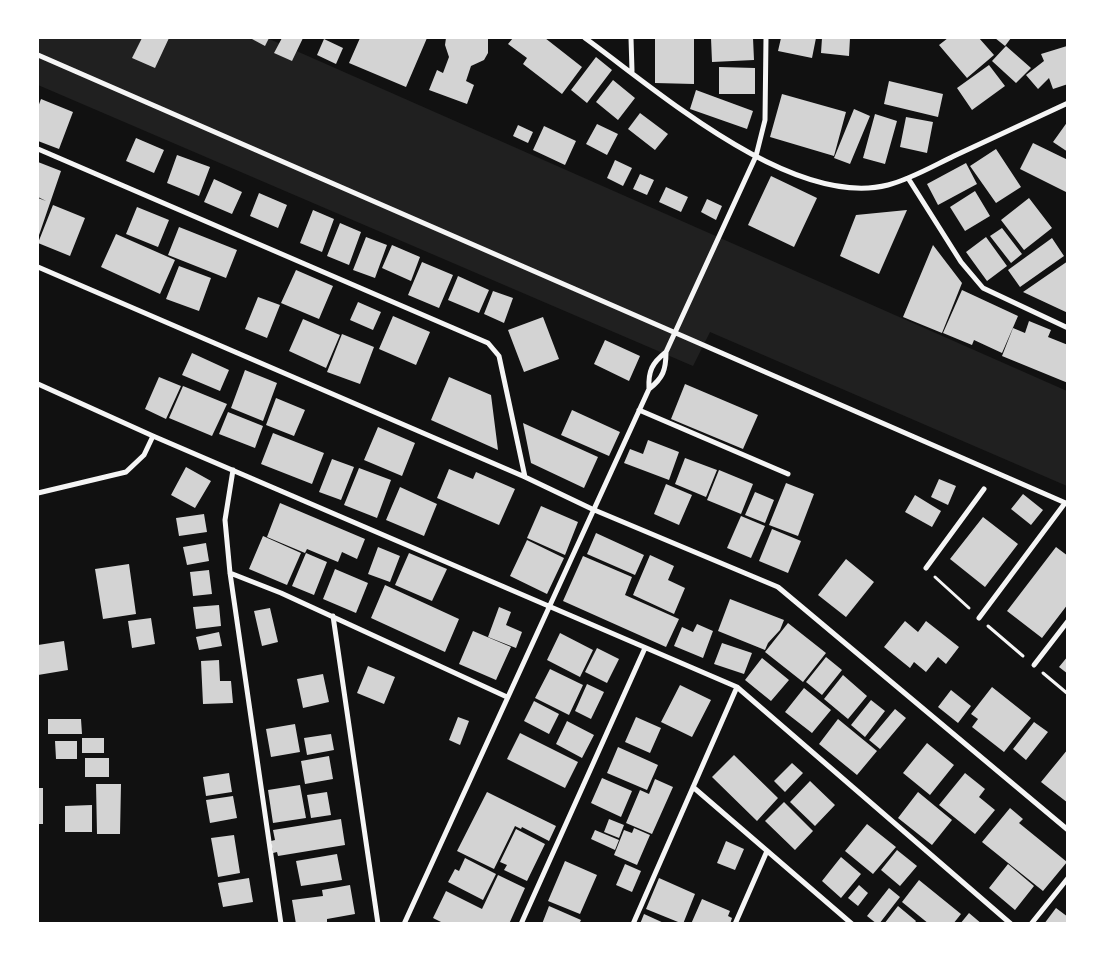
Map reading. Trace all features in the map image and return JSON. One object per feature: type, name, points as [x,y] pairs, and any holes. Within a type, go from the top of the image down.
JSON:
[{"type":"street","points":[[585,38],[716,132],[756,156],[803,176],[848,188],[868,188],[908,178],[1068,103]]},
{"type":"street","points":[[632,38],[632,71]]},
{"type":"street","points":[[404,924],[592,509],[649,389],[661,380],[666,367],[666,352],[756,156],[765,120],[766,38]]},
{"type":"street","points":[[38,55],[1066,503],[979,618]]},
{"type":"street","points":[[38,149],[488,343],[498,356],[525,477]]},
{"type":"street","points":[[908,178],[961,262],[983,288],[1068,328]]},
{"type":"street","points":[[38,267],[525,477],[592,509],[778,587],[1068,830]]},
{"type":"street","points":[[649,389],[648,374],[654,361],[666,352]]},
{"type":"street","points":[[38,384],[153,436],[737,687],[1011,924]]},
{"type":"street","points":[[639,410],[788,474]]},
{"type":"street","points":[[38,493],[126,472],[144,455],[153,436]]},
{"type":"street","points":[[233,470],[225,520],[230,573],[281,924]]},
{"type":"street","points":[[926,568],[984,489]]},
{"type":"street","points":[[230,573],[333,616],[507,696]]},
{"type":"street","points":[[333,616],[378,924]]},
{"type":"street","points":[[1034,665],[1068,621]]},
{"type":"street","points":[[521,924],[645,648]]},
{"type":"street","points":[[633,924],[737,687]]},
{"type":"street","points":[[693,787],[767,850],[845,921],[852,924]]},
{"type":"street","points":[[735,924],[767,850]]},
{"type":"street","points":[[1031,924],[1068,878]]},
{"type":"path","points":[[926,568],[979,618],[1068,694]]},
{"type":"shaded area","points":[[38,38],[267,38],[1067,391],[1067,486],[710,332],[693,366],[38,85]]},
{"type":"building","points":[[142,38],[169,38],[155,68],[132,58]]},
{"type":"building","points":[[253,38],[269,38],[265,46]]},
{"type":"building","points":[[282,38],[303,38],[292,61],[274,53]]},
{"type":"building","points":[[360,38],[427,38],[406,87],[349,63]]},
{"type":"building","points":[[446,38],[488,38],[488,53],[484,60],[471,66],[466,81],[474,85],[467,104],[429,90],[437,70],[443,73],[449,57],[445,45]]},
{"type":"building","points":[[513,38],[545,38],[582,67],[562,94],[523,64],[527,58],[508,44]]},
{"type":"building","points":[[655,38],[694,38],[694,84],[655,83]]},
{"type":"building","points":[[711,38],[753,38],[754,60],[712,62]]},
{"type":"building","points":[[781,38],[816,38],[812,58],[778,51]]},
{"type":"building","points":[[822,38],[850,38],[849,56],[821,53]]},
{"type":"building","points":[[948,38],[979,38],[994,55],[967,78],[939,45]]},
{"type":"building","points":[[995,38],[1011,38],[1005,46]]},
{"type":"building","points":[[324,39],[343,48],[336,64],[317,55]]},
{"type":"building","points":[[1006,46],[1031,68],[1016,83],[992,61]]},
{"type":"building","points":[[1067,46],[1068,84],[1053,89],[1049,78],[1038,89],[1026,75],[1044,61],[1041,54]]},
{"type":"building","points":[[596,57],[612,70],[587,103],[571,90]]},
{"type":"building","points":[[989,65],[1005,86],[972,110],[957,88]]},
{"type":"building","points":[[719,67],[755,68],[755,94],[719,94]]},
{"type":"building","points":[[613,80],[635,98],[618,120],[596,102]]},
{"type":"building","points":[[889,81],[943,94],[938,117],[884,104]]},
{"type":"building","points":[[696,90],[753,111],[747,129],[690,109]]},
{"type":"building","points":[[782,94],[846,112],[834,156],[770,137]]},
{"type":"building","points":[[41,99],[73,112],[59,149],[38,141],[38,107]]},
{"type":"building","points":[[854,109],[870,116],[850,164],[834,158]]},
{"type":"building","points":[[640,113],[668,134],[655,150],[628,129]]},
{"type":"building","points":[[875,114],[897,121],[885,164],[863,158]]},
{"type":"building","points":[[906,117],[933,122],[927,153],[900,147]]},
{"type":"building","points":[[1068,121],[1068,152],[1053,142]]},
{"type":"building","points":[[597,124],[618,134],[607,155],[586,144]]},
{"type":"building","points":[[518,125],[533,132],[528,143],[513,136]]},
{"type":"building","points":[[544,126],[576,141],[565,165],[533,150]]},
{"type":"building","points":[[136,138],[164,150],[154,173],[126,161]]},
{"type":"building","points":[[1033,143],[1068,160],[1068,193],[1020,169]]},
{"type":"building","points":[[996,149],[1021,187],[996,203],[970,166]]},
{"type":"building","points":[[177,155],[210,167],[199,196],[167,183]]},
{"type":"building","points":[[615,160],[632,168],[623,186],[607,178]]},
{"type":"building","points":[[38,162],[61,171],[38,238],[38,198],[46,201],[38,197]]},
{"type":"building","points":[[966,163],[977,184],[938,205],[927,184]]},
{"type":"building","points":[[640,174],[654,180],[647,195],[633,189]]},
{"type":"building","points":[[771,176],[817,198],[794,247],[748,225]]},
{"type":"building","points":[[214,179],[242,192],[232,214],[204,202]]},
{"type":"building","points":[[666,187],[688,197],[681,212],[659,202]]},
{"type":"building","points":[[975,191],[990,216],[965,231],[950,207]]},
{"type":"building","points":[[259,193],[287,205],[278,228],[250,216]]},
{"type":"building","points":[[1029,198],[1052,228],[1024,250],[1001,220]]},
{"type":"building","points":[[707,199],[722,206],[716,220],[701,212]]},
{"type":"building","points":[[53,205],[85,218],[70,256],[38,243]]},
{"type":"building","points":[[137,207],[169,220],[158,247],[126,234]]},
{"type":"building","points":[[313,210],[334,219],[322,252],[300,243]]},
{"type":"building","points":[[907,210],[879,274],[840,256],[856,215]]},
{"type":"building","points":[[340,223],[361,232],[349,265],[327,256]]},
{"type":"building","points":[[179,227],[237,250],[226,278],[168,255]]},
{"type":"building","points":[[1002,228],[1022,254],[1011,263],[990,236]]},
{"type":"building","points":[[116,234],[175,260],[160,294],[101,267]]},
{"type":"building","points":[[366,237],[387,245],[375,278],[353,270]]},
{"type":"building","points":[[986,237],[1007,266],[987,281],[966,252]]},
{"type":"building","points":[[1052,238],[1064,256],[1020,287],[1008,270]]},
{"type":"building","points":[[392,245],[420,257],[411,281],[382,268]]},
{"type":"building","points":[[933,245],[962,283],[942,333],[903,317]]},
{"type":"building","points":[[1068,261],[1068,313],[1023,292]]},
{"type":"building","points":[[422,262],[453,275],[439,308],[408,295]]},
{"type":"building","points":[[179,266],[211,278],[199,311],[166,299]]},
{"type":"building","points":[[296,270],[333,286],[319,319],[281,303]]},
{"type":"building","points":[[458,276],[489,290],[479,313],[448,300]]},
{"type":"building","points":[[962,290],[1018,316],[1002,353],[974,340],[972,345],[943,333]]},
{"type":"building","points":[[493,291],[513,298],[504,323],[484,314]]},
{"type":"building","points":[[258,297],[280,305],[267,338],[245,329]]},
{"type":"building","points":[[358,302],[381,312],[373,330],[350,320]]},
{"type":"building","points":[[393,316],[430,332],[416,365],[379,349]]},
{"type":"building","points":[[543,317],[559,359],[524,372],[508,330]]},
{"type":"building","points":[[303,319],[340,335],[326,368],[289,351]]},
{"type":"building","points":[[1029,321],[1051,330],[1048,337],[1068,345],[1068,383],[1002,356],[1013,328],[1025,333]]},
{"type":"building","points":[[342,334],[374,347],[360,384],[327,372]]},
{"type":"building","points":[[605,340],[640,356],[629,381],[594,364]]},
{"type":"building","points":[[192,353],[229,370],[220,391],[182,375]]},
{"type":"building","points":[[245,370],[277,383],[263,421],[231,408]]},
{"type":"building","points":[[159,377],[181,386],[166,419],[145,409]]},
{"type":"building","points":[[449,377],[491,395],[498,450],[431,420]]},
{"type":"building","points":[[685,384],[758,415],[743,449],[671,419]]},
{"type":"building","points":[[183,386],[227,404],[212,436],[169,418]]},
{"type":"building","points":[[276,398],[305,410],[294,436],[266,425]]},
{"type":"building","points":[[572,410],[620,432],[609,456],[561,435]]},
{"type":"building","points":[[228,412],[263,426],[255,448],[219,434]]},
{"type":"building","points":[[523,423],[598,457],[584,488],[531,463]]},
{"type":"building","points":[[378,427],[415,443],[402,476],[364,460]]},
{"type":"building","points":[[273,433],[324,453],[312,484],[261,464]]},
{"type":"building","points":[[648,440],[679,452],[669,480],[624,463],[630,449],[643,454]]},
{"type":"building","points":[[685,458],[717,470],[706,497],[675,484]]},
{"type":"building","points":[[332,459],[354,467],[341,500],[319,492]]},
{"type":"building","points":[[186,467],[211,481],[195,508],[171,495]]},
{"type":"building","points":[[359,468],[391,480],[377,518],[344,505]]},
{"type":"building","points":[[449,469],[473,479],[476,472],[515,489],[499,525],[437,498]]},
{"type":"building","points":[[719,470],[753,484],[741,514],[707,500]]},
{"type":"building","points":[[939,479],[956,486],[948,505],[931,497]]},
{"type":"building","points":[[786,483],[814,494],[798,536],[769,525]]},
{"type":"building","points":[[666,484],[692,495],[679,525],[654,514]]},
{"type":"building","points":[[400,487],[437,504],[424,536],[386,520]]},
{"type":"building","points":[[755,492],[774,500],[765,523],[745,515]]},
{"type":"building","points":[[1023,494],[1043,510],[1031,525],[1011,509]]},
{"type":"building","points":[[915,495],[941,511],[932,527],[905,512]]},
{"type":"building","points":[[280,503],[365,539],[357,559],[342,552],[338,562],[307,549],[305,553],[267,537]]},
{"type":"building","points":[[541,506],[578,522],[565,555],[527,538]]},
{"type":"building","points":[[204,514],[207,532],[179,536],[176,518]]},
{"type":"building","points":[[741,516],[765,526],[751,558],[727,548]]},
{"type":"building","points":[[983,517],[1018,544],[985,587],[950,559]]},
{"type":"building","points":[[772,529],[801,541],[788,573],[759,561]]},
{"type":"building","points":[[596,533],[644,555],[635,575],[587,554]]},
{"type":"building","points":[[263,536],[301,553],[287,585],[249,569]]},
{"type":"building","points":[[527,540],[564,558],[547,594],[510,576]]},
{"type":"building","points":[[206,543],[209,561],[187,565],[183,547]]},
{"type":"building","points":[[378,547],[400,556],[390,582],[368,574]]},
{"type":"building","points":[[1056,547],[1068,556],[1068,604],[1042,638],[1007,611]]},
{"type":"building","points":[[306,553],[327,562],[314,595],[292,586]]},
{"type":"building","points":[[409,553],[447,569],[432,601],[395,585]]},
{"type":"building","points":[[650,555],[674,566],[668,580],[685,588],[674,614],[633,595]]},
{"type":"building","points":[[583,556],[632,577],[625,595],[679,619],[666,647],[563,601]]},
{"type":"building","points":[[846,559],[874,582],[846,617],[818,595]]},
{"type":"building","points":[[129,564],[136,614],[103,619],[95,569]]},
{"type":"building","points":[[335,569],[368,583],[356,613],[323,599]]},
{"type":"building","points":[[209,570],[212,594],[193,596],[190,572]]},
{"type":"building","points":[[385,585],[459,619],[445,652],[371,618]]},
{"type":"building","points":[[730,599],[784,620],[780,630],[768,643],[765,650],[718,631]]},
{"type":"building","points":[[219,605],[221,626],[196,629],[193,607]]},
{"type":"building","points":[[499,607],[511,612],[506,625],[522,632],[516,648],[488,637]]},
{"type":"building","points":[[270,608],[278,642],[262,646],[254,611]]},
{"type":"building","points":[[151,618],[155,644],[132,648],[128,621]]},
{"type":"building","points":[[905,621],[918,632],[926,621],[959,647],[946,664],[938,657],[926,672],[914,662],[910,668],[884,647]]},
{"type":"building","points":[[788,623],[826,653],[803,682],[765,652]]},
{"type":"building","points":[[697,624],[713,631],[703,658],[674,646],[682,627],[693,632]]},
{"type":"building","points":[[473,631],[511,647],[496,680],[459,664]]},
{"type":"building","points":[[219,632],[222,646],[199,650],[196,637]]},
{"type":"building","points":[[560,633],[593,650],[580,677],[547,660]]},
{"type":"building","points":[[64,641],[68,670],[38,675],[38,645]]},
{"type":"building","points":[[722,643],[752,653],[744,674],[714,664]]},
{"type":"building","points":[[597,648],[619,659],[607,683],[585,672]]},
{"type":"building","points":[[1068,656],[1068,674],[1059,667]]},
{"type":"building","points":[[826,657],[842,670],[822,695],[806,682]]},
{"type":"building","points":[[762,658],[789,680],[771,701],[745,680]]},
{"type":"building","points":[[219,660],[220,681],[231,681],[233,703],[203,704],[201,661]]},
{"type":"building","points":[[368,666],[395,677],[384,704],[357,693]]},
{"type":"building","points":[[550,669],[583,685],[569,715],[535,698]]},
{"type":"building","points":[[323,674],[329,702],[303,708],[297,679]]},
{"type":"building","points":[[843,675],[867,696],[848,719],[824,699]]},
{"type":"building","points":[[587,684],[604,692],[591,719],[575,711]]},
{"type":"building","points":[[680,685],[711,700],[692,737],[661,722]]},
{"type":"building","points":[[992,687],[1031,718],[1004,752],[972,727],[978,719],[971,714]]},
{"type":"building","points":[[804,688],[831,710],[812,733],[785,712]]},
{"type":"building","points":[[951,690],[971,706],[958,723],[938,707]]},
{"type":"building","points":[[871,700],[885,711],[865,737],[851,725]]},
{"type":"building","points":[[534,701],[559,714],[549,734],[524,721]]},
{"type":"building","points":[[895,709],[906,718],[880,749],[869,740]]},
{"type":"building","points":[[458,717],[469,721],[460,745],[449,740]]},
{"type":"building","points":[[636,717],[661,728],[650,753],[625,742]]},
{"type":"building","points":[[48,719],[81,719],[82,734],[48,734]]},
{"type":"building","points":[[838,719],[877,751],[857,775],[819,744]]},
{"type":"building","points":[[567,721],[594,735],[582,758],[556,744]]},
{"type":"building","points":[[1034,722],[1048,732],[1026,760],[1013,749]]},
{"type":"building","points":[[295,724],[300,752],[271,757],[266,729]]},
{"type":"building","points":[[520,733],[578,762],[565,788],[507,759]]},
{"type":"building","points":[[331,734],[334,750],[307,755],[304,738]]},
{"type":"building","points":[[82,738],[104,738],[104,753],[82,753]]},
{"type":"building","points":[[55,741],[77,741],[77,759],[56,759]]},
{"type":"building","points":[[927,743],[954,765],[930,795],[903,773]]},
{"type":"building","points":[[618,747],[658,765],[647,790],[607,773]]},
{"type":"building","points":[[1068,749],[1068,803],[1041,782]]},
{"type":"building","points":[[734,755],[778,798],[757,821],[712,777]]},
{"type":"building","points":[[329,756],[333,779],[305,784],[301,761]]},
{"type":"building","points":[[85,758],[109,758],[109,777],[85,777]]},
{"type":"building","points":[[792,763],[803,773],[785,792],[774,781]]},
{"type":"building","points":[[229,773],[232,792],[206,796],[203,777]]},
{"type":"building","points":[[965,773],[985,789],[979,797],[995,810],[975,834],[939,805]]},
{"type":"building","points":[[602,778],[632,791],[621,817],[591,803]]},
{"type":"building","points":[[655,779],[673,787],[652,834],[626,823],[640,790],[649,794]]},
{"type":"building","points":[[810,781],[835,805],[815,826],[790,802]]},
{"type":"building","points":[[96,784],[121,784],[120,834],[97,834]]},
{"type":"building","points":[[300,785],[306,818],[273,823],[268,790]]},
{"type":"building","points":[[38,788],[43,788],[43,824],[38,824]]},
{"type":"building","points":[[327,792],[331,815],[311,818],[307,795]]},
{"type":"building","points":[[487,792],[556,826],[549,841],[522,827],[521,829],[515,826],[494,869],[457,851]]},
{"type":"building","points":[[918,792],[952,820],[932,845],[898,818]]},
{"type":"building","points":[[233,796],[237,818],[210,823],[206,800]]},
{"type":"building","points":[[784,802],[813,831],[795,850],[765,821]]},
{"type":"building","points":[[92,805],[92,832],[65,832],[65,806]]},
{"type":"building","points":[[1010,808],[1023,819],[1019,823],[1067,862],[1043,891],[982,842]]},
{"type":"building","points":[[341,819],[345,845],[278,856],[277,852],[273,853],[271,841],[275,840],[273,830]]},
{"type":"building","points":[[609,819],[624,825],[619,838],[604,832]]},
{"type":"building","points":[[867,824],[896,847],[873,874],[845,851]]},
{"type":"building","points":[[634,828],[650,835],[637,865],[614,855],[624,830],[632,833]]},
{"type":"building","points":[[516,829],[545,844],[527,881],[504,870],[507,865],[500,862]]},
{"type":"building","points":[[595,830],[619,840],[615,850],[591,839]]},
{"type":"building","points":[[234,835],[240,873],[218,877],[211,838]]},
{"type":"building","points":[[726,841],[744,849],[735,870],[717,863]]},
{"type":"building","points":[[897,850],[917,866],[900,886],[881,870]]},
{"type":"building","points":[[337,854],[342,880],[301,886],[296,861]]},
{"type":"building","points":[[841,857],[861,874],[841,898],[822,881]]},
{"type":"building","points":[[465,858],[496,874],[483,900],[448,882],[455,869],[459,871]]},
{"type":"building","points":[[565,861],[597,875],[580,914],[548,901]]},
{"type":"building","points":[[625,864],[641,871],[632,892],[616,885]]},
{"type":"building","points":[[1008,864],[1034,886],[1015,910],[989,888]]},
{"type":"building","points":[[498,875],[525,888],[509,924],[445,924],[433,918],[446,891],[482,909]]},
{"type":"building","points":[[249,878],[253,902],[223,907],[218,883]]},
{"type":"building","points":[[659,878],[695,894],[683,924],[646,909]]},
{"type":"building","points":[[919,880],[961,914],[953,924],[929,924],[902,902]]},
{"type":"building","points":[[350,885],[355,914],[327,919],[327,924],[296,924],[292,900],[323,896],[322,890]]},
{"type":"building","points":[[859,885],[868,893],[858,906],[848,898]]},
{"type":"building","points":[[889,888],[900,897],[879,924],[877,924],[867,916]]},
{"type":"building","points":[[702,899],[730,911],[728,916],[732,918],[730,924],[691,924]]},
{"type":"building","points":[[549,906],[581,920],[579,924],[542,924]]},
{"type":"building","points":[[898,906],[916,921],[914,924],[884,924]]},
{"type":"building","points":[[1056,908],[1068,917],[1068,924],[1044,924]]},
{"type":"building","points":[[969,913],[982,924],[960,924]]},
{"type":"building","points":[[644,914],[666,924],[640,924]]}]
